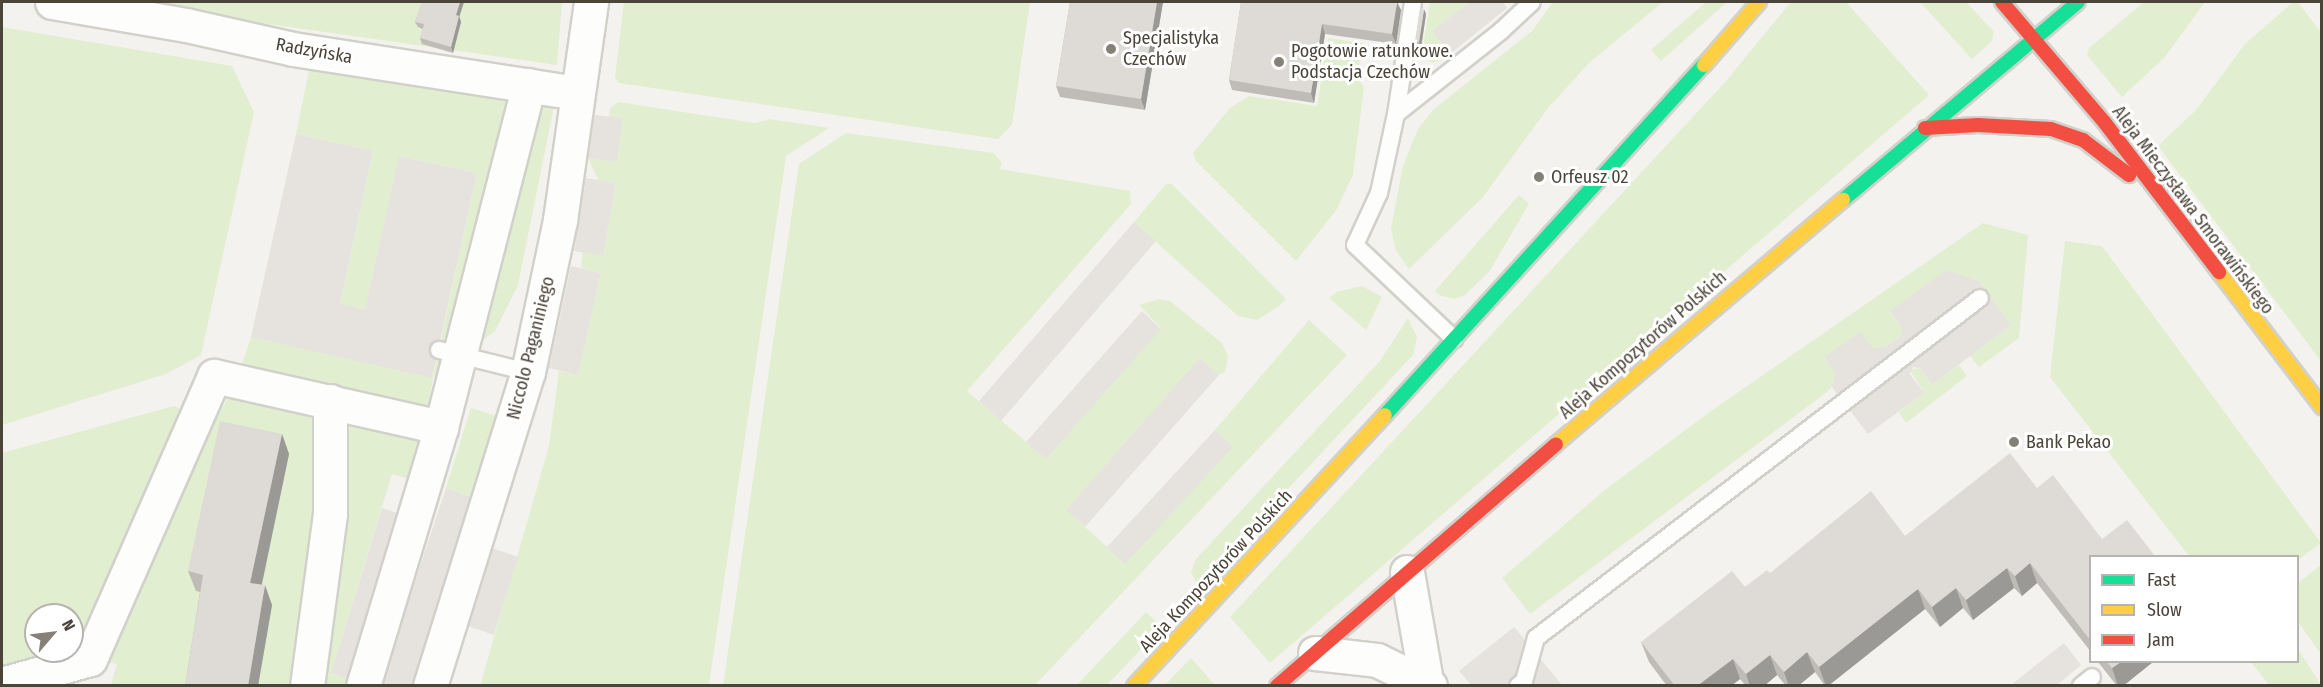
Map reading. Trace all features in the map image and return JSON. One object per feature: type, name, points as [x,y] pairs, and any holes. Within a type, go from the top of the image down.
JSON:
[{"type":"street","name":"Radzyńska","points":[[52,2],[197,27],[293,49],[577,93]]},
{"type":"street","points":[[166,2],[197,27]]},
{"type":"street","name":"Niccolo Paganiniego","points":[[430,686],[528,372],[560,220],[591,2]]},
{"type":"street","name":"Aleja Kompozytorów Polskich","points":[[1134,686],[1640,139],[1759,2]]},
{"type":"street","name":"Aleja Mieczysława Smorawińskiego","points":[[2002,2],[2035,36],[2105,123],[2167,207],[2322,406]]},
{"type":"street","name":"Aleja Kompozytorów Polskich","points":[[1277,686],[1925,128],[2078,2]]},
{"type":"street","points":[[363,686],[441,428],[450,353],[529,85]]},
{"type":"street","points":[[1925,128],[1978,125],[2051,129],[2083,140],[2167,207]]},
{"type":"street","points":[[2,684],[90,659],[214,376],[441,428]]},
{"type":"street","points":[[307,686],[330,514],[330,401]]},
{"type":"street","points":[[1407,572],[1428,683]]},
{"type":"street","points":[[1315,653],[1377,660],[1428,683]]},
{"type":"lane","points":[[1413,2],[1396,114],[1379,193],[1355,245],[1454,339]]},
{"type":"lane","points":[[1396,114],[1501,32],[1532,2]]},
{"type":"lane","points":[[1518,686],[1524,681],[1536,638],[1980,298]]},
{"type":"lane","points":[[450,353],[528,372]]},
{"type":"green space","points":[[114,2],[562,2],[557,65]]},
{"type":"green space","points":[[624,2],[1030,2],[1012,125],[998,139],[619,83],[615,77]]},
{"type":"green space","points":[[1430,2],[1469,2],[1432,31],[1450,54],[1433,63],[1424,57],[1423,46]]},
{"type":"green space","points":[[1553,2],[1663,2],[1589,63],[1548,108],[1483,197],[1409,269],[1396,251],[1391,228],[1403,166],[1418,129],[1434,109],[1532,31]]},
{"type":"green space","points":[[1706,2],[1727,2],[1661,61],[1651,50]]},
{"type":"green space","points":[[1791,2],[1846,2],[1929,95],[1270,663],[1230,617],[1726,81]]},
{"type":"green space","points":[[1920,2],[1966,2],[1994,32],[1992,41],[1972,59]]},
{"type":"green space","points":[[2144,2],[2205,2],[2165,57],[2122,97],[2087,55],[2089,48]]},
{"type":"green space","points":[[2293,2],[2298,2],[2321,33],[2321,361],[2158,146],[2196,110],[2245,44]]},
{"type":"green space","points":[[2,27],[232,66],[254,112],[201,355],[166,374],[2,425]]},
{"type":"green space","points":[[1328,38],[1363,43],[1357,76],[1364,88],[1353,175],[1337,209],[1296,261],[1196,161],[1193,153],[1230,108],[1249,96],[1317,106]]},
{"type":"green space","points":[[309,70],[554,106],[518,285],[495,331],[433,378],[427,416],[239,373],[251,337],[433,377],[477,173],[400,156],[365,310],[340,305],[373,151],[296,134]]},
{"type":"green space","points":[[618,102],[755,123],[770,119],[829,128],[786,156],[709,685],[480,686],[549,446],[559,371],[578,375],[601,273],[581,268],[583,252],[603,256],[616,183],[598,180],[588,158],[617,162],[623,118],[609,117],[610,108]]},
{"type":"green space","points":[[846,133],[994,153],[1002,163],[1000,169],[1130,191],[1131,204],[967,391],[1046,459],[1161,328],[1139,305],[1160,299],[1170,301],[1222,343],[1228,356],[1225,372],[1219,375],[1201,359],[1066,510],[1125,563],[1232,447],[1215,430],[1309,320],[1347,355],[1035,685],[723,686],[799,164]]},
{"type":"green space","points":[[1166,184],[1172,184],[1286,299],[1279,306],[1257,320],[1238,316],[1134,222]]},
{"type":"green space","points":[[1519,195],[1529,204],[1489,272],[1465,295],[1454,299],[1439,295],[1435,291]]},
{"type":"green space","points":[[1983,223],[2028,235],[2019,338],[1979,367],[1970,356],[2011,325],[1979,281],[1890,312],[1902,329],[1900,337],[1885,347],[1825,357],[1835,374],[1836,382],[1827,392],[1530,614],[1502,578],[1606,489],[1714,409]]},
{"type":"green space","points":[[2065,241],[2102,246],[2321,543],[2299,559],[2299,555],[2188,555],[2050,377]]},
{"type":"green space","points":[[1362,286],[1382,297],[1366,330],[1329,298],[1337,292]]},
{"type":"green space","points":[[1408,318],[1417,337],[1413,355],[1198,585],[1191,572],[1196,559],[1380,361]]},
{"type":"green space","points":[[1959,365],[1967,376],[1906,423],[1899,412],[1924,393],[1910,370],[1920,368],[1932,385]]},
{"type":"green space","points":[[233,389],[319,408],[322,505],[297,685],[111,685],[117,664],[84,658],[84,603],[24,603],[24,663],[32,663],[2,672],[2,453],[174,406],[213,425]]},
{"type":"green space","points":[[471,408],[500,417],[474,498],[446,488]]},
{"type":"green space","points":[[338,411],[424,433],[412,480],[392,474],[331,673],[356,681],[354,685],[315,686]]},
{"type":"green space","points":[[2321,565],[2321,654],[2299,623],[2299,582]]},
{"type":"green space","points":[[1146,612],[1162,627],[1107,685],[1077,685]]},
{"type":"green space","points":[[2299,651],[2321,685],[2269,685],[2252,663],[2299,663]]},
{"type":"green space","points":[[1191,658],[1215,685],[1165,685]]},
{"type":"shaded area","points":[[1469,2],[1503,2],[1507,8],[1450,54],[1432,31]]},
{"type":"shaded area","points":[[594,115],[623,118],[617,162],[588,158]]},
{"type":"shaded area","points":[[296,134],[373,151],[340,304],[365,310],[399,156],[477,173],[432,378],[251,337]]},
{"type":"shaded area","points":[[586,178],[616,183],[603,256],[574,251]]},
{"type":"shaded area","points":[[1134,222],[1156,241],[1001,421],[979,401]]},
{"type":"shaded area","points":[[571,266],[601,273],[578,375],[549,368]]},
{"type":"shaded area","points":[[1946,270],[1979,281],[2011,325],[1932,385],[1920,368],[1913,367],[1910,374],[1924,393],[1868,434],[1832,387],[1835,374],[1825,357],[1860,332],[1873,348],[1885,347],[1900,337],[1902,329],[1890,311]]},
{"type":"shaded area","points":[[1142,311],[1161,329],[1046,459],[1026,442]]},
{"type":"shaded area","points":[[1200,358],[1219,375],[1085,527],[1066,510]]},
{"type":"shaded area","points":[[1215,430],[1233,447],[1125,564],[1107,547]]},
{"type":"shaded area","points":[[446,488],[474,498],[413,685],[380,686]]},
{"type":"shaded area","points":[[382,508],[406,516],[356,681],[331,673]]},
{"type":"shaded area","points":[[492,548],[518,557],[494,635],[468,626]]},
{"type":"shaded area","points":[[1514,627],[1562,685],[1471,685],[1459,671]]},
{"type":"shaded area","points":[[2064,643],[2081,665],[2057,685],[2011,685]]},
{"type":"building","points":[[422,2],[460,2],[451,47],[420,38],[424,24],[415,22]]},
{"type":"building","name":"Specjalistyka Czechów","points":[[1070,2],[1157,2],[1141,99],[1056,86]]},
{"type":"building","name":"Pogotowie ratunkowe. Podstacja Czechów","points":[[1241,2],[1397,2],[1392,34],[1322,24],[1311,93],[1229,80]]},
{"type":"building","points":[[1420,8],[1424,9],[1419,42],[1415,42]]},
{"type":"building","points":[[220,421],[282,434],[250,583],[265,585],[248,686],[185,686],[203,575],[188,571]]},
{"type":"building","points":[[2010,453],[2037,488],[2053,475],[2102,539],[2127,520],[2154,555],[2089,555],[2089,638],[2030,563],[2015,576],[2007,568],[1966,600],[1956,588],[1932,607],[1918,589],[1819,667],[1807,652],[1784,672],[1770,655],[1746,674],[1733,659],[1697,686],[1675,686],[1641,642],[1732,571],[1745,587],[1767,570],[1770,573],[1871,491],[1905,536]]},
{"type":"building","points":[[2108,663],[2120,663],[2112,668]]},
{"type":"traffic: fast","points":[[1843,200],[2078,2]]},
{"type":"traffic: fast","points":[[1385,415],[1704,65]]},
{"type":"traffic: slow","points":[[1704,65],[1759,2]]},
{"type":"traffic: slow","points":[[1556,444],[1843,200]]},
{"type":"traffic: slow","points":[[2219,272],[2322,407]]},
{"type":"traffic: slow","points":[[1134,686],[1385,415]]},
{"type":"traffic: jam","points":[[2002,2],[2105,123],[2219,272]]},
{"type":"traffic: jam","points":[[1925,128],[1978,125],[2051,129],[2083,140],[2129,175]]},
{"type":"traffic: jam","points":[[1277,686],[1556,444]]},
{"type":"place","name":"Specjalistyka Czechów","points":[[1111,49]]},
{"type":"place","name":"Pogotowie ratunkowe. Podstacja Czechów","points":[[1279,62]]},
{"type":"place","name":"Orfeusz 02","points":[[1539,177]]},
{"type":"place","name":"Bank Pekao","points":[[2014,442]]}]
